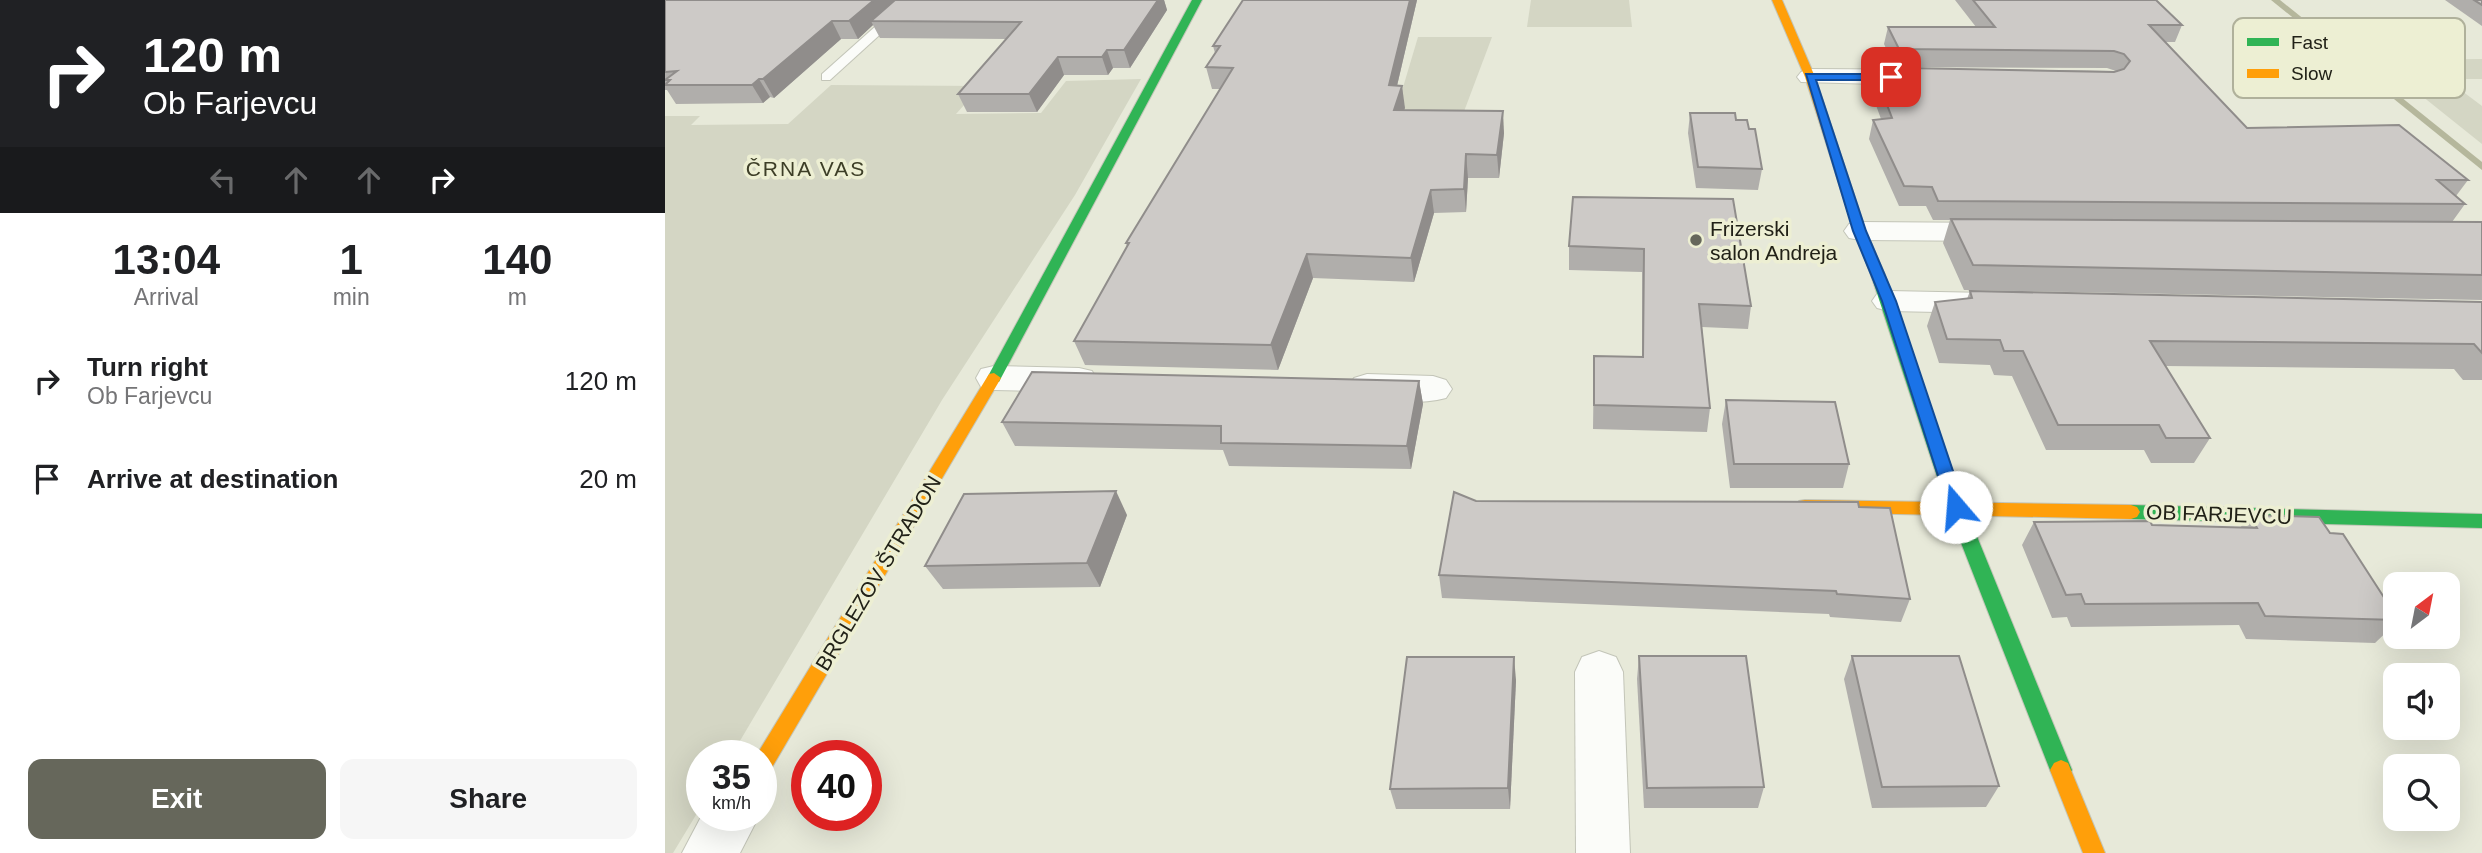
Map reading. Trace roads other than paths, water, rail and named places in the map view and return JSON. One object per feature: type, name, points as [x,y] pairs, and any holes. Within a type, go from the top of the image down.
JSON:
[{"type":"street","name":"BRGLEZOV ŠTRADON","points":[[777,740],[994,379],[1197,0]]},
{"type":"street","points":[[1777,0],[1810,77],[1860,231],[1889,301],[1956,507],[2094,853]]},
{"type":"street","points":[[1810,77],[1985,78]]},
{"type":"street","points":[[1860,231],[2027,232]]},
{"type":"street","points":[[1889,301],[2013,303]]},
{"type":"street","points":[[994,379],[1117,381]]},
{"type":"street","points":[[1337,387],[1433,389]]},
{"type":"street","name":"OB FARJEVCU","points":[[1792,506],[1956,507],[2482,521]]},
{"type":"street","points":[[1599,672],[1603,853]]},
{"type":"street","points":[[709,853],[723,831]]},
{"type":"lane","points":[[826,77],[912,0]]},
{"type":"waterway","points":[[2275,0],[2297,18]]},
{"type":"waterway","points":[[2396,98],[2482,167]]},
{"type":"place","name":"Frizerski salon Andreja","points":[[1696,240]]},
{"type":"district","name":"ČRNA VAS","points":[[806,168]]}]
